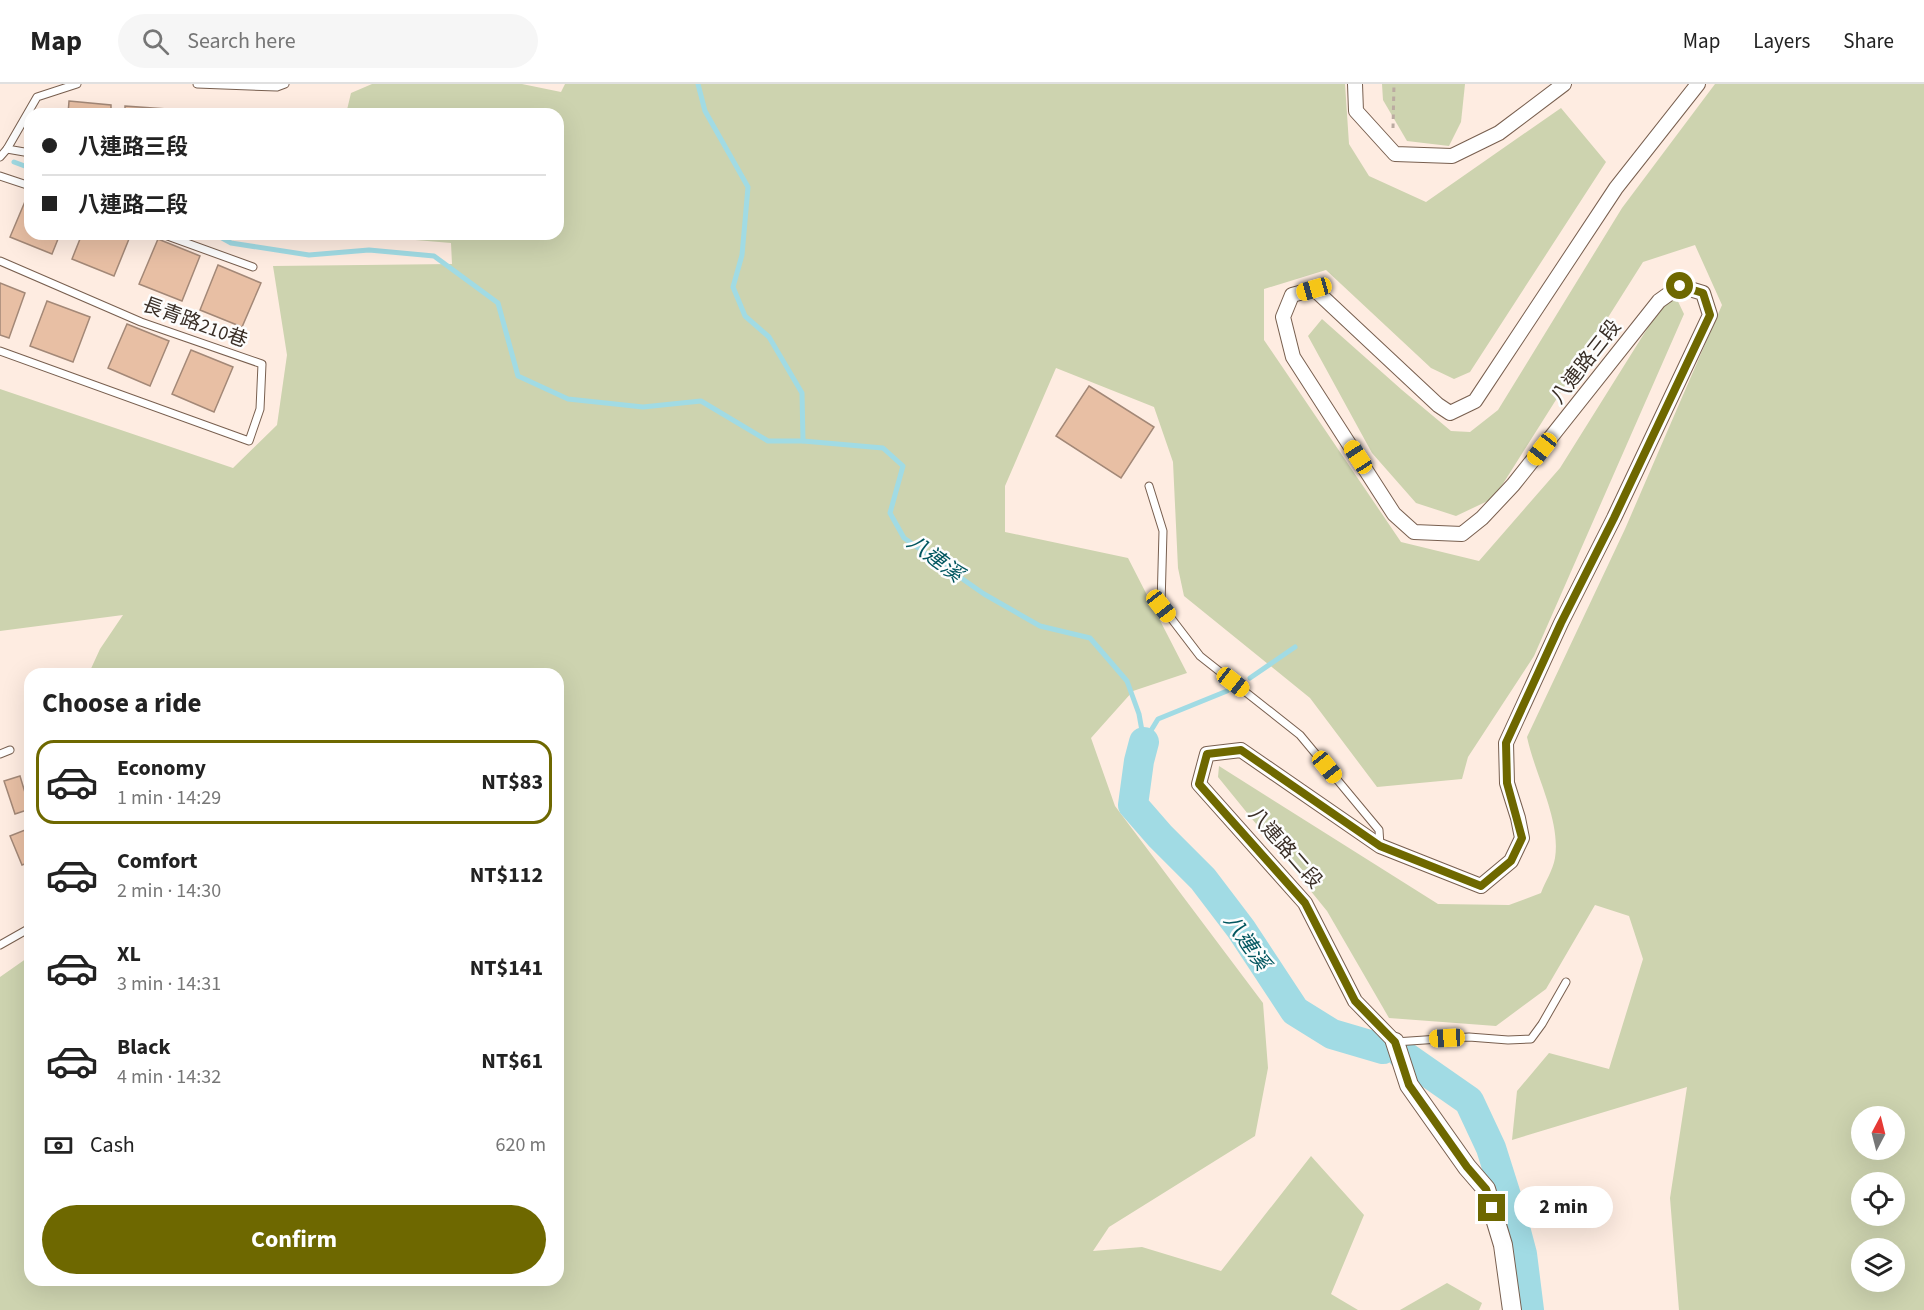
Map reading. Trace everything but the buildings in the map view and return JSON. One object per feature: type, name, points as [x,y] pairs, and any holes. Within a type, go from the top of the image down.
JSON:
[{"type":"street","points":[[1355,84],[1356,111],[1395,154],[1452,156],[1499,133],[1564,84]]},
{"type":"street","name":"八連路三段","points":[[1481,886],[1511,861],[1522,838],[1507,783],[1506,743],[1561,623],[1614,518],[1710,315],[1703,293],[1680,286],[1659,301],[1514,485],[1482,518],[1462,534],[1414,532],[1394,514],[1293,357],[1283,317],[1292,295],[1314,289],[1438,405],[1450,413],[1475,401],[1616,188],[1698,84]]},
{"type":"street","name":"八連路二段","points":[[1481,886],[1380,846],[1241,750],[1207,754],[1199,784],[1305,903],[1355,1001],[1395,1042],[1409,1085],[1467,1167],[1486,1189],[1503,1245],[1512,1310]]},
{"type":"lane","points":[[31,108],[37,97],[77,84]]},
{"type":"lane","points":[[197,84],[277,87],[285,84]]},
{"type":"lane","points":[[0,156],[7,149],[24,120]]},
{"type":"lane","points":[[7,149],[24,152]]},
{"type":"lane","points":[[0,176],[24,184]]},
{"type":"lane","points":[[179,240],[253,267]]},
{"type":"lane","name":"長青路210巷","points":[[0,261],[141,322],[262,364],[260,409],[249,441],[0,351]]},
{"type":"lane","points":[[1149,486],[1163,531],[1161,606],[1200,656],[1300,735],[1379,830],[1380,846]]},
{"type":"lane","points":[[0,754],[10,750]]},
{"type":"lane","points":[[0,945],[24,931]]},
{"type":"lane","points":[[1395,1042],[1469,1037],[1508,1041],[1531,1039],[1566,982]]},
{"type":"path","points":[[1392,150],[1394,84]]},
{"type":"green space","points":[[372,84],[522,84],[561,92],[565,84],[1345,84],[1349,144],[1369,176],[1426,202],[1561,108],[1606,162],[1470,372],[1454,379],[1431,368],[1326,270],[1264,289],[1264,340],[1401,542],[1479,561],[1560,468],[1672,289],[1684,314],[1534,656],[1468,757],[1462,779],[1377,787],[1310,698],[1184,596],[1178,568],[1173,462],[1154,407],[1056,368],[1005,486],[1005,532],[1128,558],[1187,673],[1133,691],[1091,738],[1115,806],[1263,1003],[1268,1068],[1255,1136],[1109,1227],[1093,1251],[1142,1247],[1221,1271],[1311,1156],[1364,1215],[1331,1294],[1358,1310],[0,1310],[0,977],[24,960],[24,1286],[564,1286],[564,668],[91,668],[100,649],[123,615],[0,631],[0,389],[233,468],[277,425],[287,355],[273,266],[452,264],[451,243],[415,240],[564,240],[564,108],[347,108],[351,93]]},
{"type":"green space","points":[[1382,84],[1465,84],[1461,122],[1449,146],[1407,141],[1383,100]]},
{"type":"green space","points":[[1715,84],[1924,84],[1924,1310],[1679,1310],[1670,1198],[1687,1087],[1512,1140],[1517,1091],[1549,1053],[1609,1069],[1643,959],[1629,916],[1595,905],[1546,989],[1496,1026],[1389,1018],[1327,911],[1218,777],[1219,766],[1438,904],[1509,905],[1541,893],[1554,862],[1556,843],[1551,813],[1527,737],[1625,529],[1722,305],[1695,245],[1643,262],[1494,498],[1456,516],[1416,503],[1372,453],[1308,336],[1322,319],[1451,431],[1470,432],[1498,410],[1622,208]]},
{"type":"green space","points":[[1447,1283],[1482,1303],[1479,1310],[1400,1310]]},
{"type":"waterway","points":[[698,84],[705,111],[748,187],[742,255],[733,287],[745,316],[769,337],[802,393],[803,441]]},
{"type":"waterway","name":"八連溪","points":[[14,162],[24,166]]},
{"type":"waterway","name":"八連溪","points":[[226,240],[231,243],[309,255],[369,250],[434,256],[498,303],[518,376],[568,399],[643,407],[701,401],[768,441],[803,441],[883,448],[903,466],[890,513],[904,538],[984,594],[1040,626],[1090,638],[1127,681],[1139,714],[1144,742]]},
{"type":"waterway","points":[[1250,678],[1295,647]]},
{"type":"waterway","points":[[1144,742],[1158,719],[1227,691]]},
{"type":"waterway","name":"八連溪","points":[[1144,742],[1133,805],[1203,879],[1241,929],[1295,1011],[1332,1034],[1383,1049]]},
{"type":"waterway","name":"八連溪","points":[[1403,1055],[1469,1101],[1491,1148],[1509,1205],[1522,1254],[1529,1310]]},
{"type":"route","points":[[1492,1208],[1486,1189],[1467,1167],[1409,1085],[1395,1042],[1355,1001],[1305,903],[1199,784],[1207,754],[1241,750],[1380,846],[1481,886],[1511,861],[1522,838],[1507,783],[1506,743],[1561,623],[1614,518],[1710,315],[1703,293],[1680,286]]}]
